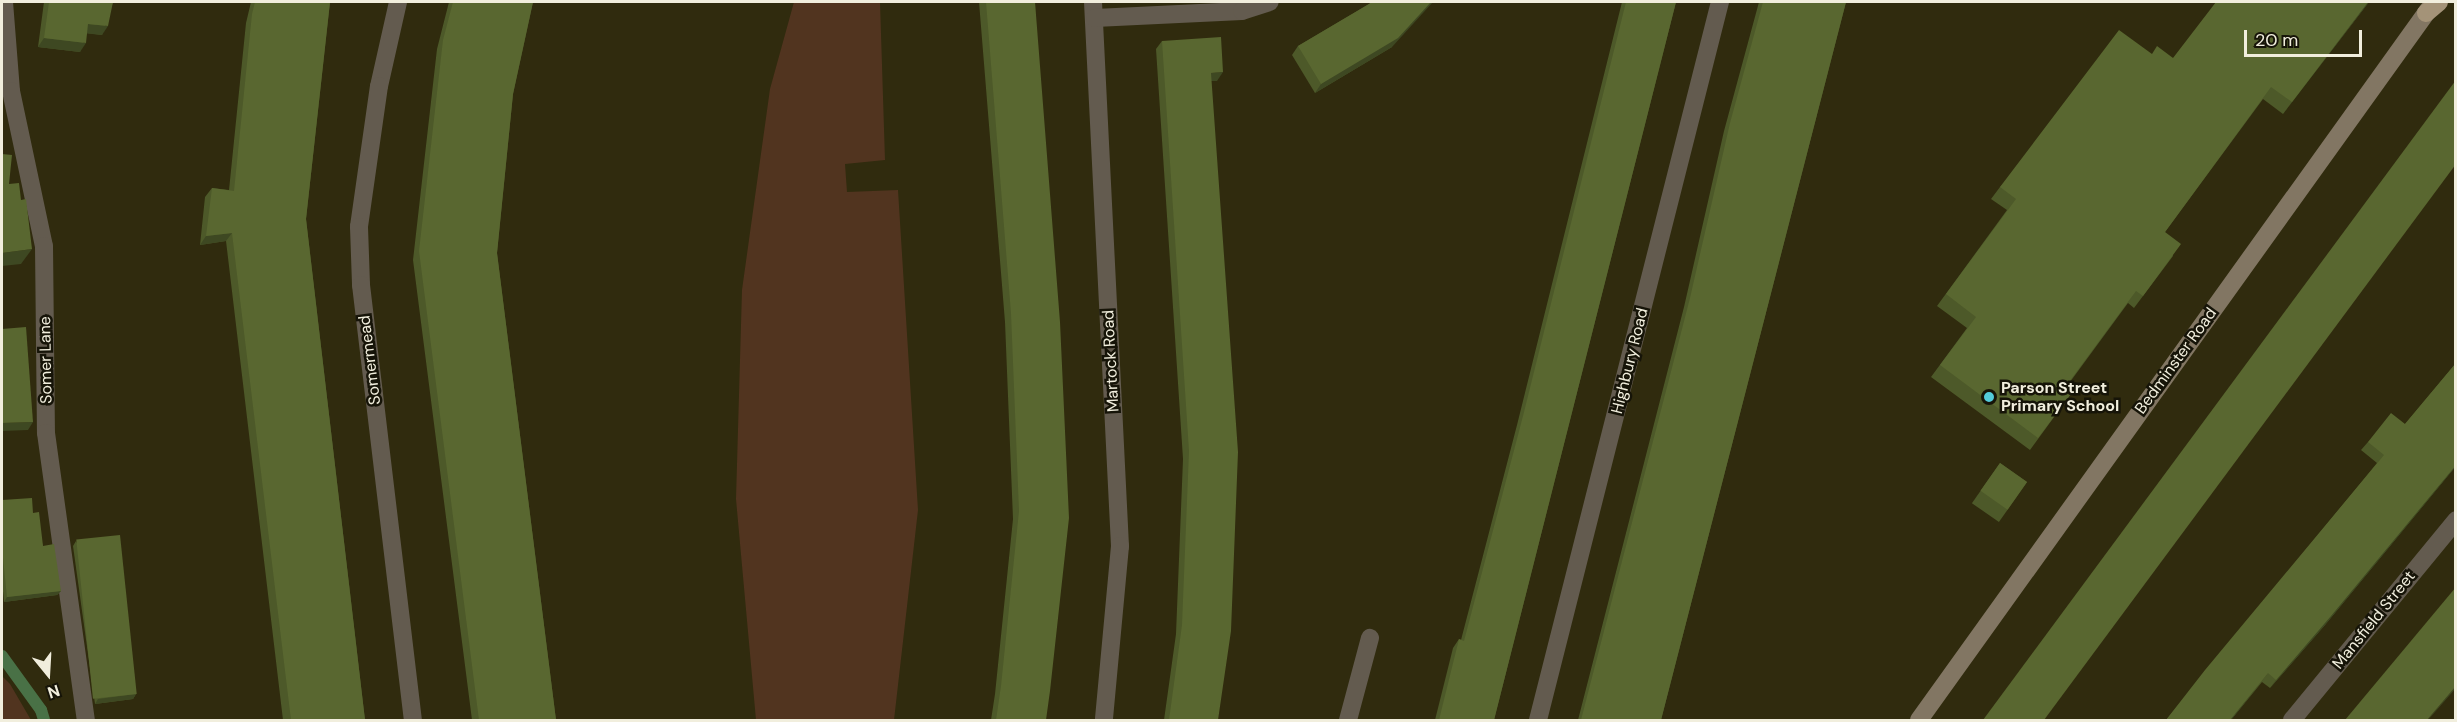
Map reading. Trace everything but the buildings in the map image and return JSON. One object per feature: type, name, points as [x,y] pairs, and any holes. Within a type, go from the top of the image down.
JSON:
[{"type":"main road","name":"Bedminster Road","points":[[1919,720],[2433,6]]},
{"type":"street","name":"Somer Lane","points":[[3,2],[11,91],[44,246],[46,433],[86,720]]},
{"type":"street","name":"Somermead","points":[[398,2],[379,86],[359,227],[361,285],[413,720]]},
{"type":"street","points":[[1094,10],[1242,11],[1270,2]]},
{"type":"street","name":"Highbury Road","points":[[1538,720],[1720,2]]},
{"type":"street","name":"Martock Road","points":[[1094,10],[1120,546],[1104,720]]},
{"type":"street","name":"Mansfield Street","points":[[2292,720],[2456,520]]},
{"type":"street","points":[[1348,720],[1370,638]]},
{"type":"shaded area","points":[[794,2],[880,2],[885,160],[845,164],[847,192],[898,190],[918,510],[894,720],[756,720],[736,499],[742,290],[770,89]]},
{"type":"shaded area","points":[[2,676],[10,684],[31,720],[2,720]]},
{"type":"waterway","points":[[2,656],[41,710],[44,720]]},
{"type":"place","name":"Parson Street Primary School","points":[[1989,397]]}]
